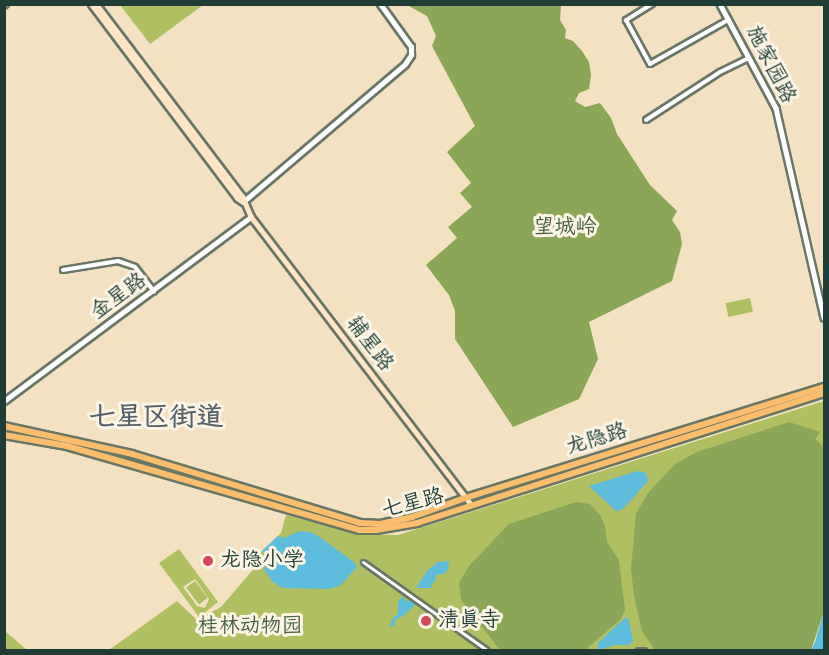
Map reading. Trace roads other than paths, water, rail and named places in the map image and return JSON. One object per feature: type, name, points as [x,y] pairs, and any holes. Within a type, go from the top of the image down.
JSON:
[{"type":"main road","name":"辅星路","points":[[90,4],[237,198],[243,202]]},
{"type":"main road","name":"辅星路","points":[[96,4],[242,196],[251,217],[471,505]]},
{"type":"main road","name":"龙隐路","points":[[380,524],[412,517],[465,498],[825,387]]},
{"type":"main road","name":"七星路","points":[[4,435],[67,446],[359,530],[402,527],[825,393]]},
{"type":"main road","name":"七星路","points":[[4,426],[132,454],[360,524],[380,524]]},
{"type":"street","points":[[243,202],[405,64],[411,55],[411,47],[380,4]]},
{"type":"street","points":[[652,4],[626,20],[650,64],[728,20]]},
{"type":"street","name":"施家园路","points":[[720,4],[776,108],[825,318]]},
{"type":"street","points":[[646,120],[720,72],[749,58]]},
{"type":"street","name":"金星路","points":[[4,401],[155,291],[251,217]]},
{"type":"street","points":[[63,270],[118,261],[135,267],[155,291]]},
{"type":"street","points":[[363,562],[487,651]]},
{"type":"street","points":[[638,651],[644,651]]},
{"type":"water","points":[[638,471],[646,473],[648,481],[623,509],[616,511],[589,486]]},
{"type":"water","points":[[300,531],[311,532],[355,563],[357,567],[340,586],[328,589],[282,588],[272,581],[264,569],[267,562],[262,551],[278,536],[284,538]]},
{"type":"water","points":[[449,561],[448,570],[436,575],[435,582],[431,584],[432,588],[416,588],[428,570],[438,562]]},
{"type":"water","points":[[403,596],[405,601],[412,600],[416,604],[395,620],[395,625],[389,627],[393,618],[398,614],[398,602]]},
{"type":"water","points":[[824,611],[824,650],[811,650],[815,642]]},
{"type":"water","points":[[626,617],[629,620],[633,641],[629,645],[615,645],[598,650],[598,643]]},
{"type":"place","name":"龙隐小学","points":[[208,561]]},
{"type":"place","name":"清真寺","points":[[426,621]]},
{"type":"district","name":"七星区街道","points":[[156,418]]},
{"type":"park label","name":"望城岭","points":[[565,228]]},
{"type":"park label","name":"桂林动物园","points":[[250,627]]}]
